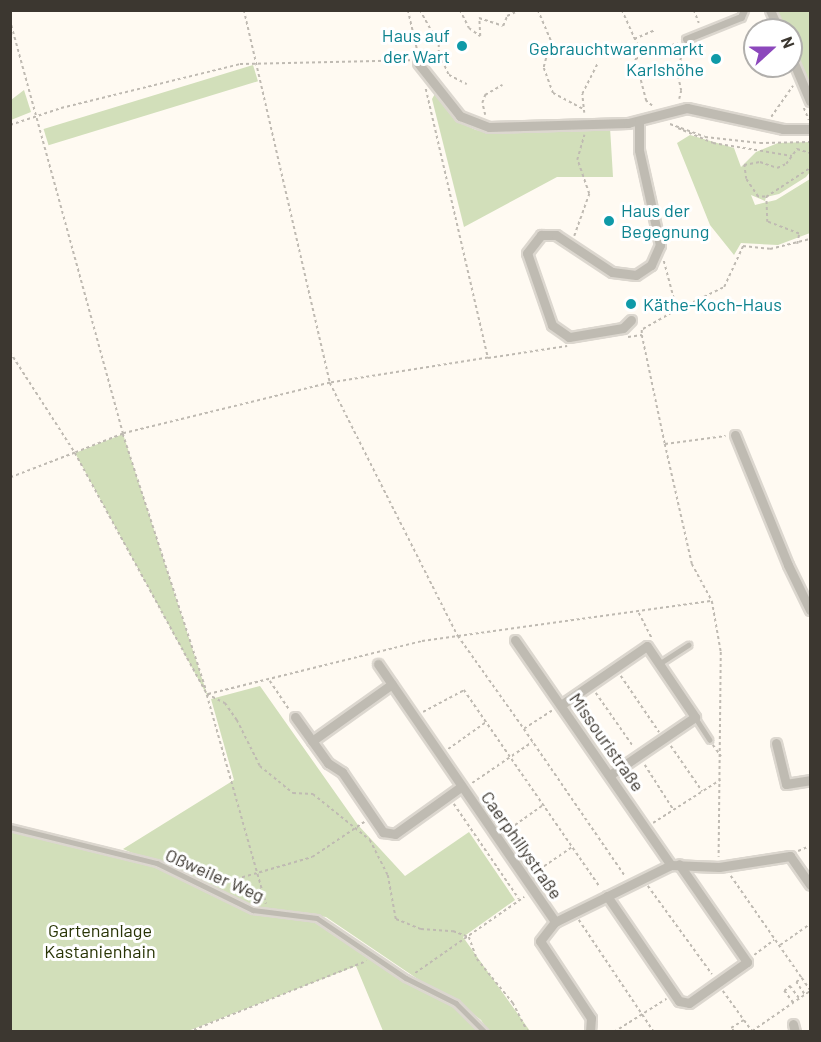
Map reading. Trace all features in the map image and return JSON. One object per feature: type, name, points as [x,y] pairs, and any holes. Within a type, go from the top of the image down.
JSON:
[{"type":"street","points":[[686,39],[741,17],[744,10]]},
{"type":"street","points":[[418,63],[460,116],[489,127],[639,121],[675,109],[699,108],[762,125],[810,129]]},
{"type":"street","points":[[801,80],[810,101]]},
{"type":"street","points":[[631,320],[624,328],[569,337],[552,325],[527,253],[541,235],[556,235],[571,242],[597,264],[626,275],[644,271],[656,257],[660,245],[639,150],[639,121]]},
{"type":"street","points":[[735,435],[788,565],[810,610]]},
{"type":"street","name":"Missouristraße","points":[[515,640],[647,827],[747,962],[718,983]]},
{"type":"street","points":[[561,705],[647,646],[695,717],[610,775]]},
{"type":"street","name":"Caerphillystraße","points":[[378,664],[555,922]]},
{"type":"street","points":[[312,741],[392,684]]},
{"type":"street","name":"Caerphillystraße","points":[[295,717],[328,763],[342,772],[383,831],[394,834],[463,787]]},
{"type":"street","points":[[777,743],[786,784],[810,780]]},
{"type":"street","points":[[590,1032],[591,1018],[540,941],[555,922],[675,864],[719,867],[790,855],[810,885]]},
{"type":"street","points":[[607,896],[679,1001],[689,1003],[718,983]]},
{"type":"lane","points":[[659,664],[688,645]]},
{"type":"lane","points":[[695,717],[710,740]]},
{"type":"lane","name":"Oßweiler Weg","points":[[10,827],[156,863],[253,910],[317,918],[406,978],[456,1003],[485,1032]]},
{"type":"path","points":[[244,10],[330,383],[459,636],[631,884]]},
{"type":"path","points":[[408,10],[418,63]]},
{"type":"path","points":[[420,10],[438,44],[439,54],[449,75],[467,84]]},
{"type":"path","points":[[460,10],[469,28],[480,36],[479,18],[503,26],[507,16],[520,10]]},
{"type":"path","points":[[538,10],[551,40],[544,68],[553,93],[584,110],[582,94],[597,64]]},
{"type":"path","points":[[622,10],[639,48],[655,52]]},
{"type":"path","points":[[694,10],[703,32]]},
{"type":"path","points":[[10,20],[123,434],[207,694],[268,913]]},
{"type":"path","points":[[634,39],[655,30]]},
{"type":"path","points":[[686,39],[635,59],[646,101],[680,131],[713,143],[792,156]]},
{"type":"path","points":[[675,109],[681,91],[677,72],[686,39]]},
{"type":"path","points":[[10,125],[37,115],[256,62],[400,59],[418,63],[439,54]]},
{"type":"path","points":[[760,143],[762,125],[801,80]]},
{"type":"path","points":[[430,81],[426,99],[488,358]]},
{"type":"path","points":[[489,127],[482,103],[490,90],[501,85]]},
{"type":"path","points":[[571,242],[589,194],[577,160],[586,124]]},
{"type":"path","points":[[676,126],[705,137],[760,143],[810,142]]},
{"type":"path","points":[[810,153],[797,149],[786,165],[777,168],[759,162],[744,165],[746,179],[758,197],[766,197],[810,168]]},
{"type":"path","points":[[766,197],[767,222],[799,234],[797,245]]},
{"type":"path","points":[[719,867],[721,652],[712,601],[692,564],[642,330],[724,287],[743,246],[770,249],[797,245],[810,239]]},
{"type":"path","points":[[660,245],[677,310]]},
{"type":"path","points":[[618,339],[642,335]]},
{"type":"path","points":[[10,478],[123,434],[330,383],[571,346]]},
{"type":"path","points":[[10,351],[75,453],[207,694],[225,703],[237,720],[260,766],[293,793],[313,794],[357,826],[381,856],[396,919],[421,929],[453,931],[469,937],[477,959],[513,1003],[528,1032]]},
{"type":"path","points":[[665,444],[735,435]]},
{"type":"path","points":[[207,694],[459,636],[712,601]]},
{"type":"path","points":[[638,611],[652,638],[647,646]]},
{"type":"path","points":[[615,668],[652,723]]},
{"type":"path","points":[[268,679],[295,717]]},
{"type":"path","points":[[415,718],[443,699],[464,690],[607,896]]},
{"type":"path","points":[[524,729],[561,705]]},
{"type":"path","points":[[452,746],[486,722]]},
{"type":"path","points":[[665,738],[702,792]]},
{"type":"path","points":[[710,740],[721,757]]},
{"type":"path","points":[[463,787],[533,741]]},
{"type":"path","points":[[647,827],[721,780]]},
{"type":"path","points":[[448,796],[520,900]]},
{"type":"path","points":[[508,829],[543,805]]},
{"type":"path","points":[[206,887],[312,856],[357,826]]},
{"type":"path","points":[[804,847],[810,846]]},
{"type":"path","points":[[538,871],[572,847]]},
{"type":"path","points":[[643,879],[752,1031],[810,990],[731,876]]},
{"type":"path","points":[[406,978],[469,937],[533,890]]},
{"type":"path","points":[[780,946],[810,924]]},
{"type":"path","points":[[584,928],[654,1032]]},
{"type":"path","points":[[759,951],[775,940]]},
{"type":"path","points":[[188,1032],[375,958]]},
{"type":"path","points":[[802,978],[796,982],[805,995]]},
{"type":"path","points":[[793,1003],[784,991],[790,986],[799,999]]},
{"type":"path","points":[[614,1032],[674,993]]},
{"type":"path","points":[[734,1032],[731,1028],[744,1020]]},
{"type":"green space","points":[[773,11],[810,11],[810,93],[803,78],[803,18],[776,18]]},
{"type":"green space","points":[[253,65],[258,81],[49,145],[44,129]]},
{"type":"green space","points":[[24,90],[31,112],[11,120],[11,100]]},
{"type":"green space","points":[[436,92],[461,123],[476,130],[501,133],[610,127],[613,177],[557,177],[464,227],[432,99]]},
{"type":"green space","points":[[690,135],[734,148],[741,167],[756,152],[778,143],[810,142],[810,172],[806,177],[779,194],[766,197],[765,201],[751,195],[755,205],[776,200],[810,179],[810,233],[778,245],[741,243],[734,255],[710,225],[677,143]]},
{"type":"green space","points":[[123,434],[208,697],[75,453]]},
{"type":"green space","name":"Gartenanlage Kastanienhain","points":[[260,686],[358,825],[405,876],[469,832],[515,900],[463,937],[530,1031],[488,1031],[481,1020],[453,999],[428,986],[326,917],[252,906],[264,912],[317,918],[406,978],[456,1003],[485,1031],[383,1031],[356,966],[188,1031],[11,1031],[10,826],[151,861],[123,849],[234,780],[211,699]]},
{"type":"place","name":"Haus auf der Wart","points":[[462,46]]},
{"type":"place","name":"Gebrauchtwarenmarkt Karlshöhe","points":[[716,59]]},
{"type":"place","name":"Haus der Begegnung","points":[[609,221]]},
{"type":"place","name":"Käthe-Koch-Haus","points":[[631,304]]}]
